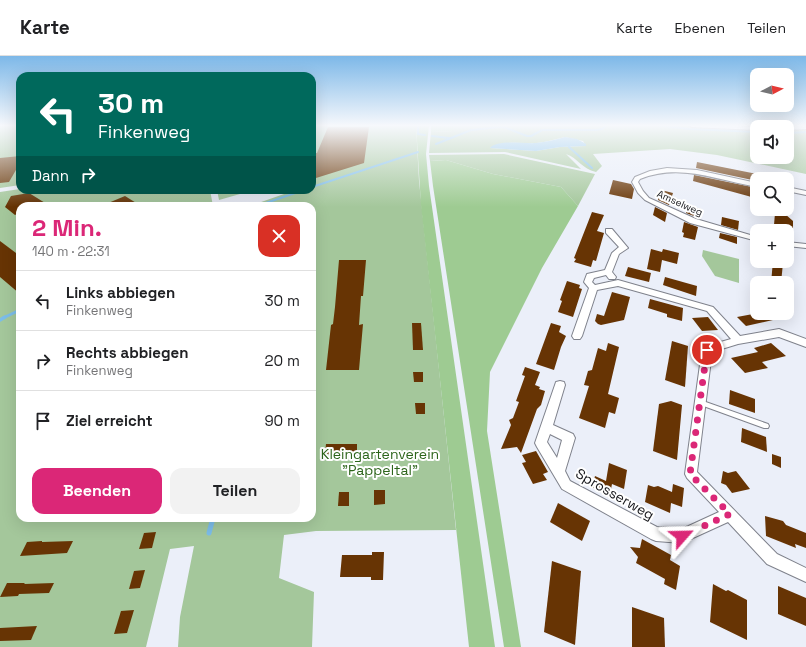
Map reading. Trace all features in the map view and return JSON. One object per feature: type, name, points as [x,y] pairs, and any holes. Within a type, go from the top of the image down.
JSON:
[{"type":"street","name":"Amselweg","points":[[750,183],[697,171],[671,170],[650,172],[637,178],[635,182],[640,192],[647,199],[655,203],[693,221],[750,237]]},
{"type":"street","points":[[794,190],[806,193]]},
{"type":"street","points":[[608,272],[616,253],[624,248],[609,231]]},
{"type":"street","points":[[794,245],[806,246]]},
{"type":"street","points":[[608,272],[618,283]]},
{"type":"street","points":[[594,288],[588,282],[590,276],[608,272]]},
{"type":"street","points":[[594,288],[618,283],[710,309],[738,340]]},
{"type":"street","points":[[577,336],[594,288]]},
{"type":"street","points":[[806,343],[779,333],[738,340],[707,350],[690,474],[772,559],[806,575]]},
{"type":"street","name":"Sprosserweg","points":[[560,385],[541,443],[566,486],[656,534],[682,536],[730,514]]},
{"type":"street","name":"Sprosserweg","points":[[546,427],[569,438],[558,472]]},
{"type":"lane","points":[[700,402],[766,426]]},
{"type":"green space","points":[[0,153],[16,153],[16,186],[0,188]]},
{"type":"green space","name":"Kleingartenverein \"Pappeltal\"","points":[[316,153],[417,153],[419,181],[456,530],[316,531],[284,535],[279,578],[314,592],[312,647],[178,647],[180,617],[194,546],[170,549],[146,647],[0,647],[0,192],[16,190],[16,194],[211,194],[212,202],[16,202],[16,522],[316,522],[316,202],[261,202],[284,194],[316,194]]},
{"type":"green space","points":[[418,153],[426,153],[429,186],[495,647],[469,647],[421,205]]},
{"type":"green space","points":[[508,153],[615,153],[593,154],[602,166],[596,172],[591,171],[566,154],[581,169]]},
{"type":"green space","points":[[698,153],[750,153],[750,162],[717,155]]},
{"type":"green space","points":[[794,153],[806,153],[806,174],[759,164],[794,164]]},
{"type":"green space","points":[[504,154],[595,174],[578,206],[561,187],[493,174],[446,160],[430,161],[429,155]]},
{"type":"green space","points":[[446,160],[493,174],[561,187],[578,206],[542,268],[490,372],[487,431],[521,647],[504,647],[433,186],[430,161]]},
{"type":"green space","points":[[218,194],[240,194],[219,200]]},
{"type":"green space","points":[[703,250],[739,259],[739,283],[715,276],[702,256]]},
{"type":"building","points":[[317,153],[365,153],[364,163],[316,178]]},
{"type":"building","points":[[16,156],[16,170],[9,182],[0,183],[0,158]]},
{"type":"building","points":[[697,162],[750,172],[750,180],[696,168]]},
{"type":"building","points":[[694,175],[750,187],[750,197],[748,196],[693,181]]},
{"type":"building","points":[[613,180],[631,184],[634,189],[632,199],[609,194]]},
{"type":"building","points":[[661,190],[673,193],[669,205],[658,200]]},
{"type":"building","points":[[31,194],[44,202],[16,202],[15,215],[5,207],[11,196]]},
{"type":"building","points":[[125,196],[135,202],[111,202]]},
{"type":"building","points":[[688,206],[701,209],[699,218],[686,213]]},
{"type":"building","points":[[655,207],[667,213],[665,222],[653,215]]},
{"type":"building","points":[[592,212],[604,215],[597,231],[604,233],[596,261],[593,260],[591,267],[574,262],[576,259],[574,258]]},
{"type":"building","points":[[775,216],[787,216],[793,221],[793,224],[774,224]]},
{"type":"building","points":[[722,217],[739,221],[738,230],[721,225]]},
{"type":"building","points":[[684,222],[698,227],[695,240],[683,237],[684,233],[682,232]]},
{"type":"building","points":[[720,233],[737,237],[737,244],[719,238]]},
{"type":"building","points":[[0,241],[16,253],[16,291],[0,277]]},
{"type":"building","points":[[651,249],[662,252],[663,249],[679,253],[677,264],[662,260],[660,272],[647,269]]},
{"type":"building","points":[[339,260],[366,260],[359,325],[363,324],[359,370],[326,370],[331,325],[333,324]]},
{"type":"building","points":[[628,267],[651,273],[649,282],[625,276]]},
{"type":"building","points":[[772,268],[782,268],[782,276],[772,276]]},
{"type":"building","points":[[665,277],[697,286],[696,296],[663,285]]},
{"type":"building","points":[[567,281],[580,285],[579,288],[582,289],[573,317],[558,312],[562,301],[560,300]]},
{"type":"building","points":[[612,292],[630,297],[624,320],[601,325],[598,324],[595,321],[597,314],[604,316]]},
{"type":"building","points":[[650,299],[683,308],[682,321],[667,317],[667,314],[648,308]]},
{"type":"building","points":[[750,315],[750,320],[773,320],[746,326],[737,317]]},
{"type":"building","points":[[708,317],[718,330],[702,331],[692,318]]},
{"type":"building","points":[[412,323],[421,323],[423,350],[413,350]]},
{"type":"building","points":[[551,323],[561,326],[559,332],[566,336],[554,370],[536,364]]},
{"type":"building","points":[[672,341],[688,346],[685,387],[665,380]]},
{"type":"building","points":[[608,343],[619,347],[608,394],[619,398],[615,414],[609,412],[605,428],[579,418],[589,386],[584,385],[588,371],[592,370],[598,348],[606,351]]},
{"type":"building","points":[[771,343],[786,356],[762,362],[768,368],[745,373],[731,358],[758,352],[754,348]]},
{"type":"building","points":[[525,367],[540,372],[535,385],[540,387],[539,389],[545,391],[541,405],[537,409],[521,453],[517,447],[501,449],[511,425],[509,420],[513,418],[519,402],[516,401],[525,376],[522,375]]},
{"type":"building","points":[[413,372],[423,372],[423,382],[414,382]]},
{"type":"building","points":[[730,390],[755,399],[755,413],[729,404]]},
{"type":"building","points":[[671,401],[682,405],[677,460],[653,451],[659,404]]},
{"type":"building","points":[[415,403],[425,403],[425,414],[416,414]]},
{"type":"building","points":[[742,428],[766,437],[767,452],[741,442]]},
{"type":"building","points":[[326,444],[357,444],[357,454],[325,454]]},
{"type":"building","points":[[536,451],[548,472],[543,474],[547,480],[533,484],[522,463],[526,462],[522,455]]},
{"type":"building","points":[[772,454],[781,457],[781,468],[772,464]]},
{"type":"building","points":[[609,463],[627,470],[624,489],[612,484],[610,494],[592,487],[595,476],[606,481]]},
{"type":"building","points":[[723,471],[728,473],[736,471],[750,489],[732,493],[726,485],[721,483]]},
{"type":"building","points":[[673,484],[684,488],[682,507],[671,503],[670,513],[645,502],[648,485],[654,487],[658,486],[672,492]]},
{"type":"building","points":[[374,490],[385,490],[385,504],[374,505]]},
{"type":"building","points":[[339,492],[349,492],[349,506],[338,506]]},
{"type":"building","points":[[558,503],[590,521],[582,541],[550,522]]},
{"type":"building","points":[[765,516],[783,521],[786,525],[806,533],[806,548],[795,544],[796,548],[766,536]]},
{"type":"building","points":[[156,532],[152,548],[139,549],[144,533]]},
{"type":"building","points":[[642,539],[671,555],[670,560],[680,566],[676,590],[664,584],[665,579],[636,563],[638,557],[630,547],[640,548]]},
{"type":"building","points":[[73,541],[67,553],[20,556],[27,542]]},
{"type":"building","points":[[372,552],[384,552],[383,580],[371,580],[371,577],[340,577],[342,555],[372,555]]},
{"type":"building","points":[[552,561],[581,571],[575,645],[544,632]]},
{"type":"building","points":[[145,570],[140,588],[129,589],[134,571]]},
{"type":"building","points":[[7,583],[54,583],[49,593],[19,594],[18,596],[0,597]]},
{"type":"building","points":[[713,584],[747,600],[747,640],[710,622]]},
{"type":"building","points":[[778,586],[806,598],[806,626],[778,614]]},
{"type":"building","points":[[632,607],[664,618],[665,647],[632,647]]},
{"type":"building","points":[[134,610],[127,633],[114,634],[121,611]]},
{"type":"building","points":[[37,626],[31,640],[0,641],[0,628]]},
{"type":"waterway","points":[[316,186],[416,153]]},
{"type":"waterway","points":[[575,153],[592,168]]},
{"type":"waterway","points":[[269,202],[292,194]]},
{"type":"waterway","points":[[5,317],[16,312]]},
{"type":"waterway","points":[[0,320],[5,317]]},
{"type":"waterway","points":[[209,533],[212,522]]},
{"type":"route","points":[[682,536],[730,514],[690,474],[707,350]]}]
